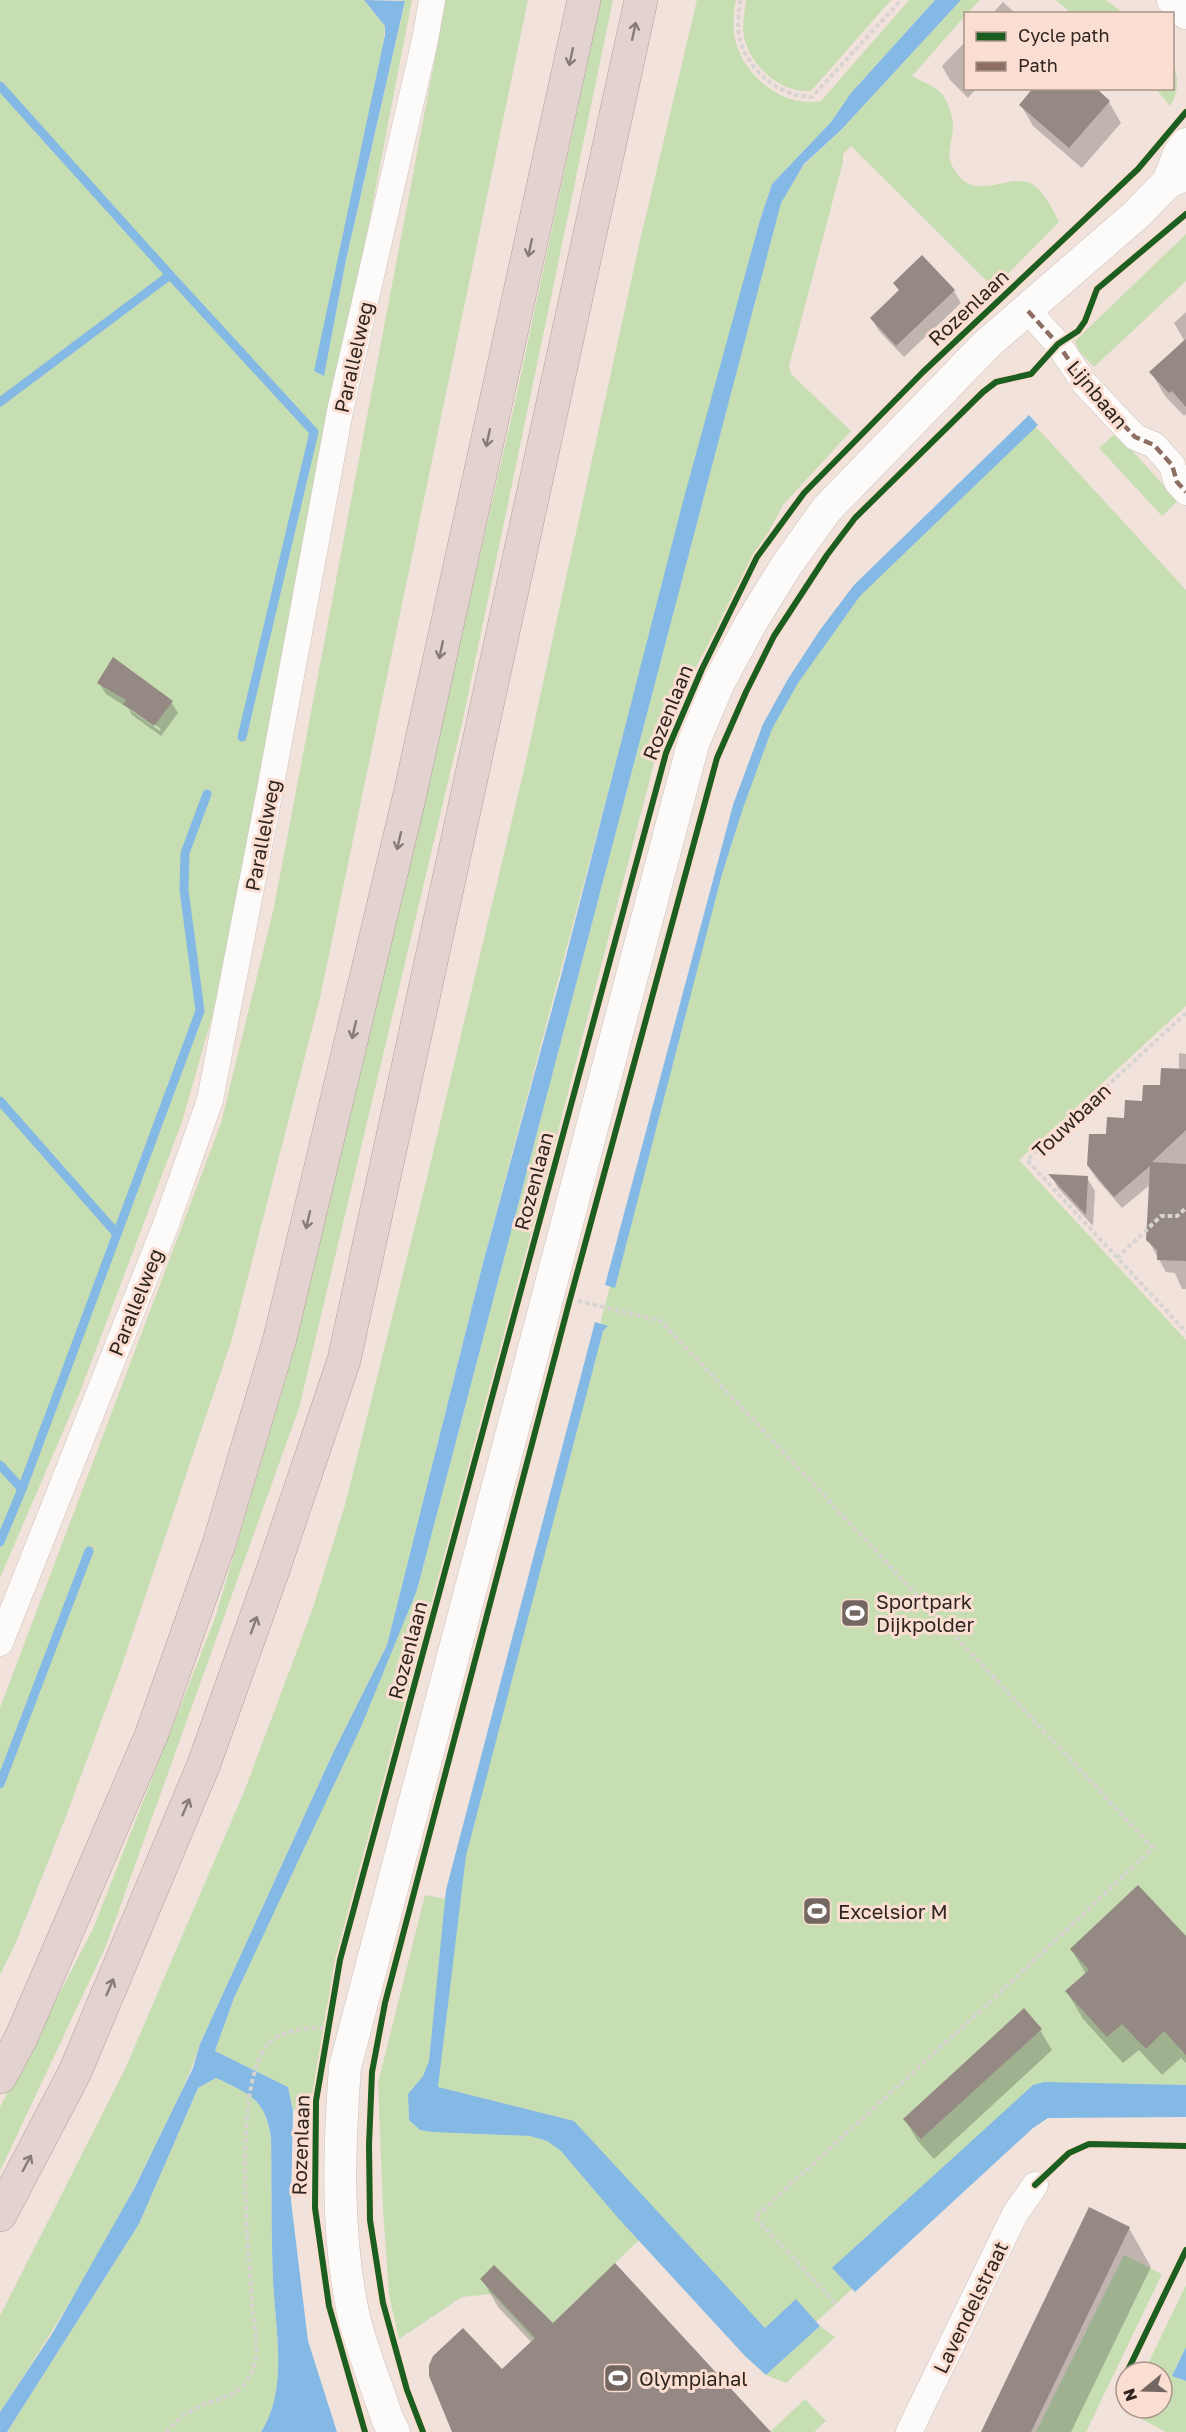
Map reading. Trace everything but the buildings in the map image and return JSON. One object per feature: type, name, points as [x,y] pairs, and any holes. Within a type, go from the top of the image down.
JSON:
[{"type":"highway","points":[[0,2077],[21,2038],[151,1736],[219,1544],[280,1338],[412,783],[584,0]]},
{"type":"highway","points":[[0,2215],[75,2072],[204,1764],[344,1360],[641,0]]},
{"type":"street","name":"Parallelweg","points":[[0,1643],[160,1238],[210,1100],[272,783],[340,411],[425,40],[432,0]]},
{"type":"street","points":[[1173,0],[1186,13]]},
{"type":"street","name":"Rozenlaan","points":[[394,2432],[387,2418],[353,2314],[340,2225],[340,2146],[345,2067],[693,744],[719,682],[751,623],[786,566],[826,510],[987,344],[1028,311],[1177,179],[1179,154],[1186,144]]},
{"type":"street","name":"Lijnbaan","points":[[1028,311],[1058,344],[1085,384],[1135,437],[1154,446],[1172,465],[1177,482],[1186,492]]},
{"type":"street","name":"Lavendelstraat","points":[[909,2432],[1015,2214],[1035,2185]]},
{"type":"path","points":[[740,0],[738,22],[741,42],[751,63],[768,82],[798,97],[812,97],[901,0]]},
{"type":"path","points":[[1117,1258],[1161,1216],[1177,1216],[1186,1208]]},
{"type":"path","points":[[605,1308],[661,1321],[1153,1848],[1005,1988],[755,2217],[836,2304]]},
{"type":"path","points":[[326,2038],[330,2017]]},
{"type":"path","points":[[166,2432],[178,2418],[243,2388],[255,2364],[247,2234],[247,2101],[257,2065],[266,2047],[277,2037],[305,2028],[328,2028]]},
{"type":"green space","points":[[0,0],[364,0],[385,26],[382,57],[324,375],[346,260],[405,2],[402,0],[412,0],[231,937],[212,1017],[182,1122],[80,1392],[0,1578]]},
{"type":"green space","points":[[446,0],[528,0],[320,998],[232,1339],[121,1668],[65,1819],[17,1940],[0,1975],[0,1708],[221,1123],[274,907]]},
{"type":"green space","points":[[601,0],[613,0],[463,719],[299,1408],[106,1946],[0,2171],[0,2107],[93,1929],[215,1618],[285,1381],[441,725],[515,402]]},
{"type":"green space","points":[[697,0],[736,0],[734,33],[744,62],[753,74],[778,94],[806,102],[821,101],[909,0],[935,0],[851,93],[831,122],[772,184],[760,220],[483,1263],[387,1645],[333,1753],[200,2044],[180,2095],[139,2179],[82,2281],[0,2412],[0,2316],[125,2069],[244,1792],[313,1608],[345,1505],[428,1174],[525,765],[639,245]]},
{"type":"green space","points":[[746,0],[891,0],[811,91],[799,91],[776,81],[757,64],[750,53],[743,29]]},
{"type":"green space","points":[[961,0],[980,0],[969,12],[964,12],[964,17],[912,76],[937,90],[947,103],[953,126],[949,156],[958,175],[975,186],[1014,181],[1032,184],[1044,196],[1059,222],[994,288],[851,146],[843,154],[843,162],[789,366],[791,374],[851,431],[783,505],[675,706],[658,748],[426,1637],[342,1945],[326,2014],[313,2103],[293,2110],[288,2087],[215,2051],[234,1998],[417,1590],[781,202],[804,165],[841,130]]},
{"type":"green space","points":[[1056,0],[1106,0],[1122,12],[1070,12]]},
{"type":"green space","points":[[1174,67],[1177,85],[1170,106],[1157,90],[1174,90]]},
{"type":"green space","points":[[1186,234],[1186,281],[1094,367],[1079,351],[1075,341]]},
{"type":"green space","name":"Sportpark Dijkpolder","points":[[1034,427],[1186,590],[1186,1006],[1019,1160],[1186,1340],[1186,2105],[1051,2107],[816,2322],[771,2360],[564,2129],[429,2098],[458,1863],[724,854],[757,754],[833,621]]},
{"type":"green space","points":[[1116,433],[1178,501],[1162,516],[1099,448]]},
{"type":"green space","points":[[425,1895],[446,1899],[429,2062],[423,2076],[408,2094],[409,2120],[420,2130],[530,2136],[547,2141],[561,2151],[639,2240],[535,2341],[492,2294],[462,2297],[399,2339],[389,2295],[378,2083]]},
{"type":"green space","points":[[216,2078],[253,2098],[264,2113],[271,2137],[272,2261],[278,2377],[270,2415],[261,2432],[7,2432],[139,2224],[198,2088]]},
{"type":"green space","points":[[1124,2255],[1162,2274],[1121,2360],[1114,2360],[1114,2374],[1086,2432],[1036,2432]]},
{"type":"green space","points":[[1186,2285],[1186,2347],[1174,2372],[1174,2360],[1150,2360]]},
{"type":"green space","points":[[820,2326],[835,2337],[786,2383],[766,2375]]},
{"type":"green space","points":[[1174,2377],[1186,2381],[1186,2432],[1166,2432],[1143,2420],[1174,2420]]},
{"type":"green space","points":[[805,2399],[826,2421],[814,2432],[770,2432]]},
{"type":"water","points":[[364,0],[405,1],[346,260],[324,376],[314,371],[385,35],[385,26]]},
{"type":"water","points":[[935,0],[961,0],[841,130],[804,164],[781,203],[417,1590],[361,1727],[234,1998],[215,2051],[288,2087],[293,2111],[291,2201],[308,2341],[337,2432],[261,2432],[270,2415],[278,2377],[272,2261],[271,2137],[265,2114],[260,2105],[238,2088],[216,2078],[198,2088],[139,2224],[7,2432],[0,2432],[0,2412],[52,2334],[135,2187],[193,2068],[200,2044],[333,1753],[387,1645],[483,1263],[561,976],[682,505],[760,220],[772,184],[831,122],[851,93]]},
{"type":"water","points":[[1029,415],[1038,425],[860,596],[798,683],[772,729],[722,874],[615,1288],[605,1285],[733,805],[763,724],[788,679],[820,630],[854,585]]},
{"type":"water","points":[[595,1322],[608,1326],[603,1331],[466,1856],[438,2087],[574,2121],[765,2328],[796,2299],[820,2326],[766,2375],[745,2356],[618,2218],[561,2151],[547,2141],[530,2136],[433,2132],[420,2130],[409,2120],[408,2094],[423,2076],[429,2061],[446,1890]]},
{"type":"water","points":[[1044,2082],[1186,2085],[1186,2117],[1048,2118],[1033,2128],[855,2292],[832,2268],[1033,2085]]},
{"type":"water","points":[[1186,2347],[1186,2381],[1174,2377],[1174,2372]]},
{"type":"waterway","points":[[0,86],[170,275]]},
{"type":"waterway","points":[[0,402],[170,275],[314,432],[242,737]]},
{"type":"waterway","points":[[117,1234],[200,1011],[184,890],[185,853],[207,794]]},
{"type":"waterway","points":[[0,1101],[117,1234],[22,1489],[0,1465]]},
{"type":"waterway","points":[[0,1542],[22,1489]]},
{"type":"waterway","points":[[0,1784],[89,1551]]},
{"type":"marked path","points":[[1028,311],[1058,344],[1085,384],[1135,437],[1154,445],[1172,465],[1177,482],[1186,492]]},
{"type":"cycle path","points":[[365,2432],[329,2306],[315,2208],[316,2101],[340,1960],[666,753],[702,669],[757,557],[804,493],[923,372],[1138,169],[1186,112]]},
{"type":"cycle path","points":[[423,2432],[407,2390],[383,2303],[370,2220],[369,2145],[372,2072],[385,2003],[569,1303],[717,758],[774,636],[827,555],[855,518],[983,392],[996,382],[1031,374],[1058,344],[1078,331],[1085,321],[1097,289],[1186,214]]},
{"type":"cycle path","points":[[1035,2185],[1069,2153],[1089,2144],[1186,2146]]},
{"type":"cycle path","points":[[1133,2360],[1186,2250]]},
{"type":"place","name":"Sportpark Dijkpolder","points":[[855,1613]]},
{"type":"place","name":"Excelsior M","points":[[817,1911]]},
{"type":"place","name":"Olympiahal","points":[[618,2378]]}]
